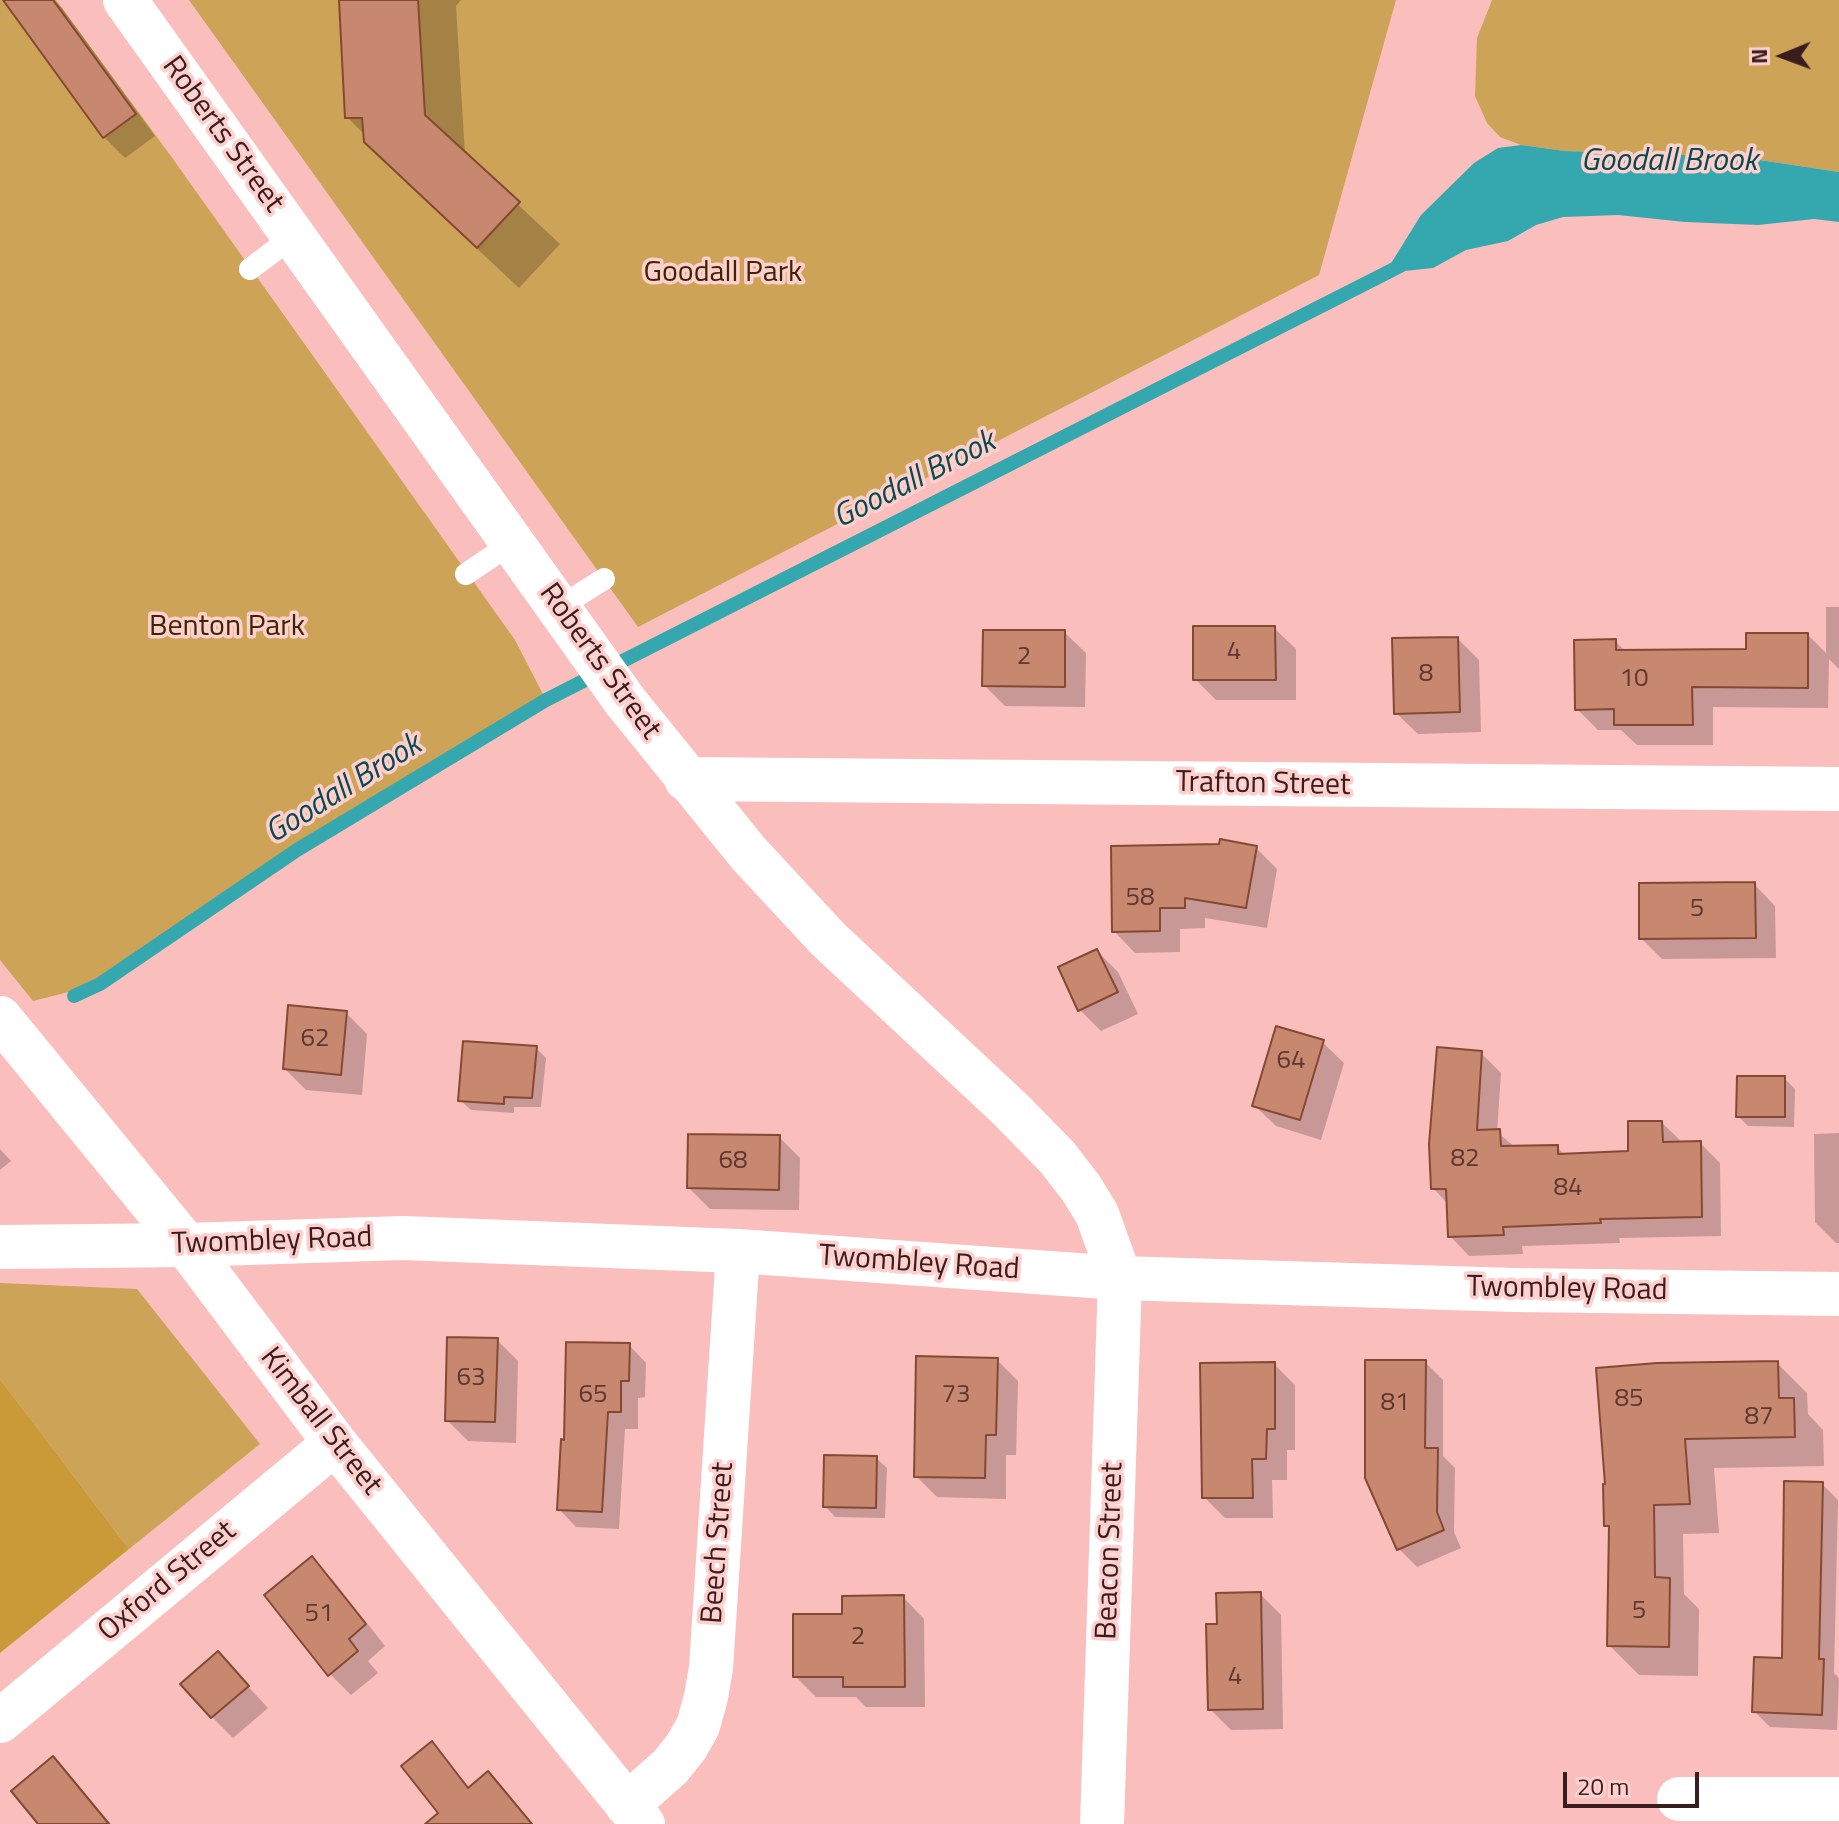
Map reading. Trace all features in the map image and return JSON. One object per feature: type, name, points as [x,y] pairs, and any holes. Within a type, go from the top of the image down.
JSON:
[{"type":"street","name":"Roberts Street","points":[[125,0],[625,701],[749,854],[828,939],[1057,1157],[1097,1214],[1120,1278]]},
{"type":"street","name":"Trafton Street","points":[[686,779],[1839,789]]},
{"type":"street","name":"Kimball Street","points":[[0,1018],[186,1245],[335,1443],[635,1815]]},
{"type":"street","name":"Twombley Road","points":[[0,1247],[403,1238],[738,1251],[1120,1278],[1532,1290],[1839,1294]]},
{"type":"street","name":"Beech Street","points":[[635,1815],[686,1747],[698,1726],[706,1697],[711,1668],[738,1251]]},
{"type":"street","name":"Beacon Street","points":[[1102,1824],[1120,1278]]},
{"type":"street","name":"Oxford Street","points":[[0,1721],[335,1443]]},
{"type":"street","points":[[1679,1799],[1839,1799]]},
{"type":"lane","points":[[250,269],[294,236]]},
{"type":"lane","points":[[466,574],[512,543]]},
{"type":"lane","points":[[567,621],[604,579]]},
{"type":"green space","name":"Benton Park","points":[[0,0],[56,0],[173,159],[515,640],[546,700],[268,870],[100,984],[33,1001],[0,960]]},
{"type":"green space","name":"Goodall Park","points":[[189,0],[1396,0],[1319,275],[638,627]]},
{"type":"green space","points":[[1492,0],[1839,0],[1839,172],[1740,157],[1565,151],[1521,145],[1500,137],[1487,123],[1475,96],[1477,38]]},
{"type":"green space","points":[[0,1283],[137,1289],[260,1444],[129,1549],[0,1379]]},
{"type":"shaded area","points":[[0,1379],[129,1549],[0,1653]]},
{"type":"water","points":[[1521,145],[1565,151],[1740,157],[1839,172],[1839,222],[1814,219],[1758,225],[1618,215],[1563,217],[1536,225],[1508,241],[1466,250],[1433,268],[1385,273],[1421,215],[1474,163],[1498,148]]},
{"type":"building","points":[[3,0],[53,0],[136,114],[103,138]]},
{"type":"building","points":[[339,0],[418,0],[425,115],[520,202],[477,248],[364,142],[362,118],[345,118]]},
{"type":"building","points":[[1193,626],[1275,626],[1276,680],[1193,680]]},
{"type":"building","points":[[983,630],[1065,630],[1065,687],[982,686]]},
{"type":"building","points":[[1746,633],[1808,633],[1808,688],[1692,687],[1693,725],[1614,725],[1614,709],[1575,710],[1574,640],[1616,639],[1616,650],[1746,649]]},
{"type":"building","points":[[1458,637],[1460,712],[1394,714],[1392,638]]},
{"type":"building","points":[[1220,839],[1257,846],[1246,908],[1185,898],[1185,908],[1160,908],[1160,931],[1112,932],[1111,846],[1219,844]]},
{"type":"building","points":[[1755,882],[1756,938],[1639,939],[1639,883]]},
{"type":"building","points":[[1097,949],[1118,992],[1078,1011],[1058,967]]},
{"type":"building","points":[[288,1005],[347,1011],[341,1075],[283,1069]]},
{"type":"building","points":[[1276,1026],[1324,1040],[1300,1120],[1252,1106]]},
{"type":"building","points":[[463,1041],[537,1046],[532,1098],[504,1097],[504,1104],[458,1101]]},
{"type":"building","points":[[1437,1047],[1482,1051],[1477,1130],[1500,1129],[1501,1146],[1558,1145],[1558,1154],[1628,1151],[1628,1121],[1662,1121],[1663,1142],[1701,1141],[1702,1217],[1600,1219],[1601,1223],[1503,1227],[1504,1235],[1448,1237],[1446,1189],[1431,1189],[1429,1144]]},
{"type":"building","points":[[1737,1076],[1785,1076],[1785,1117],[1736,1117]]},
{"type":"building","points":[[688,1134],[780,1135],[779,1190],[687,1188]]},
{"type":"building","points":[[447,1337],[498,1338],[495,1422],[445,1421]]},
{"type":"building","points":[[566,1342],[630,1343],[629,1381],[621,1381],[621,1412],[608,1412],[602,1512],[557,1510],[561,1439],[564,1440]]},
{"type":"building","points":[[916,1356],[998,1358],[996,1435],[986,1435],[985,1478],[914,1477]]},
{"type":"building","points":[[1365,1360],[1426,1360],[1425,1448],[1438,1448],[1437,1512],[1444,1530],[1397,1550],[1365,1478]]},
{"type":"building","points":[[1778,1361],[1779,1398],[1794,1398],[1795,1437],[1685,1439],[1690,1504],[1654,1505],[1655,1577],[1670,1578],[1669,1647],[1607,1646],[1609,1526],[1604,1526],[1605,1484],[1596,1368],[1657,1363]]},
{"type":"building","points":[[1275,1362],[1275,1429],[1267,1429],[1266,1459],[1252,1459],[1253,1498],[1202,1498],[1200,1363]]},
{"type":"building","points":[[824,1455],[877,1456],[876,1508],[823,1507]]},
{"type":"building","points":[[1784,1481],[1823,1482],[1819,1659],[1824,1659],[1822,1715],[1752,1712],[1754,1657],[1782,1658]]},
{"type":"building","points":[[312,1556],[366,1624],[349,1639],[358,1651],[328,1676],[264,1595]]},
{"type":"building","points":[[1261,1592],[1263,1709],[1208,1710],[1206,1624],[1217,1624],[1216,1593]]},
{"type":"building","points":[[904,1595],[905,1687],[843,1687],[843,1677],[793,1677],[793,1614],[842,1614],[842,1596]]},
{"type":"building","points":[[218,1651],[249,1686],[211,1718],[180,1684]]},
{"type":"building","points":[[432,1741],[468,1788],[488,1771],[532,1824],[425,1824],[438,1813],[401,1766]]},
{"type":"building","points":[[53,1756],[109,1824],[38,1824],[11,1791]]},
{"type":"waterway","name":"Goodall Brook","points":[[74,996],[100,984],[297,850],[546,700],[1400,266]]}]
